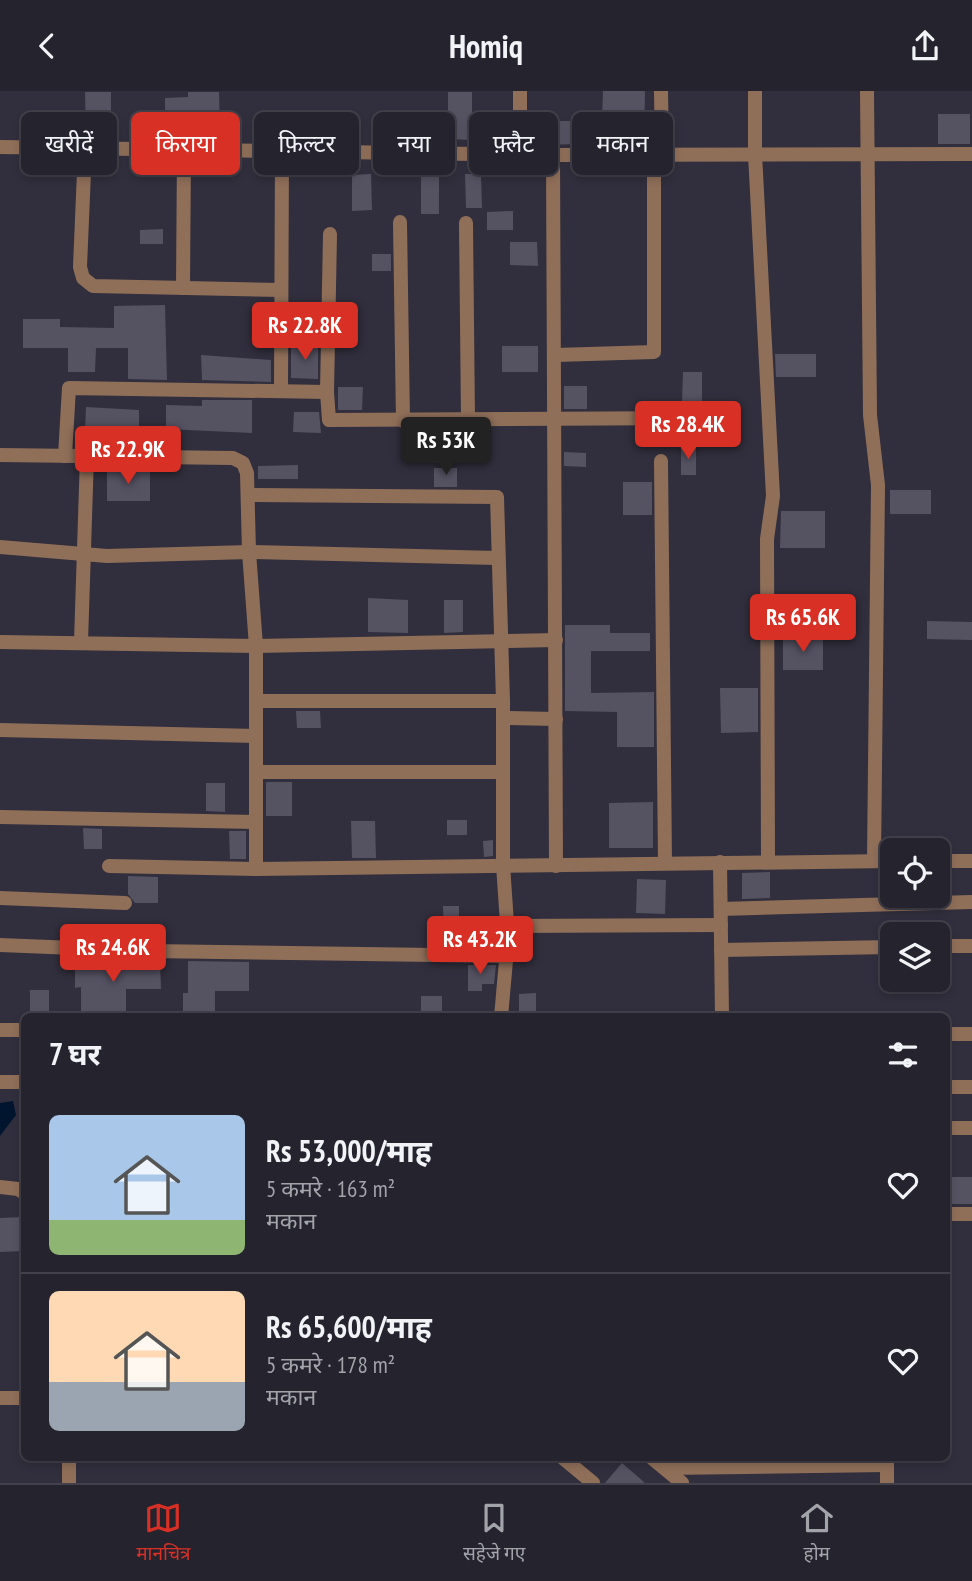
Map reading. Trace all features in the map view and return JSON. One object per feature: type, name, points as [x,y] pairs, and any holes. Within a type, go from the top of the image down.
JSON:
[{"type":"street","points":[[520,91],[520,112]]},
{"type":"street","points":[[660,112],[661,91]]},
{"type":"street","points":[[755,91],[755,154],[773,496],[767,539],[768,861]]},
{"type":"street","points":[[867,91],[870,415],[878,485],[874,861]]},
{"type":"street","points":[[0,147],[21,147]]},
{"type":"street","points":[[359,151],[469,152]]},
{"type":"street","points":[[673,154],[972,154]]},
{"type":"street","points":[[84,175],[80,267],[83,278],[93,286],[280,290]]},
{"type":"street","points":[[183,288],[184,175]]},
{"type":"street","points":[[281,390],[282,175]]},
{"type":"street","points":[[553,175],[556,866]]},
{"type":"street","points":[[556,355],[654,352],[658,175]]},
{"type":"street","points":[[400,222],[403,421]]},
{"type":"street","points":[[466,223],[468,420]]},
{"type":"street","points":[[330,234],[327,392],[329,420],[698,418]]},
{"type":"street","points":[[65,456],[69,388],[327,392]]},
{"type":"street","points":[[0,455],[233,458],[243,463],[247,473],[249,552],[256,646],[256,869]]},
{"type":"street","points":[[80,642],[88,456]]},
{"type":"street","points":[[661,461],[665,863]]},
{"type":"street","points":[[248,495],[497,497],[503,701],[503,865],[508,926],[501,1013]]},
{"type":"street","points":[[0,548],[84,555],[249,552],[497,558]]},
{"type":"street","points":[[0,642],[256,646],[556,639]]},
{"type":"street","points":[[256,701],[503,701]]},
{"type":"street","points":[[503,718],[556,719]]},
{"type":"street","points":[[0,730],[256,736]]},
{"type":"street","points":[[256,772],[503,772]]},
{"type":"street","points":[[0,817],[256,822]]},
{"type":"street","points":[[109,866],[256,869],[880,861]]},
{"type":"street","points":[[950,861],[972,861]]},
{"type":"street","points":[[720,862],[722,1013]]},
{"type":"street","points":[[0,898],[125,902]]},
{"type":"street","points":[[721,909],[972,902]]},
{"type":"street","points":[[508,926],[721,925]]},
{"type":"street","points":[[0,946],[507,956]]},
{"type":"street","points":[[950,946],[972,946]]},
{"type":"street","points":[[721,950],[880,947]]},
{"type":"street","points":[[0,1030],[21,1030]]},
{"type":"street","points":[[950,1034],[972,1034]]},
{"type":"street","points":[[0,1082],[21,1082]]},
{"type":"street","points":[[950,1087],[972,1087]]},
{"type":"street","points":[[950,1128],[972,1128]]},
{"type":"street","points":[[0,1187],[21,1191]]},
{"type":"street","points":[[950,1214],[972,1214]]},
{"type":"street","points":[[0,1398],[21,1398]]},
{"type":"street","points":[[69,1461],[69,1483]]},
{"type":"street","points":[[566,1461],[593,1483]]},
{"type":"street","points":[[656,1461],[682,1483]]},
{"type":"street","points":[[665,1468],[887,1462],[887,1483]]},
{"type":"water","points":[[13,1101],[16,1115],[0,1136],[0,1103]]},
{"type":"building","points":[[603,91],[645,91],[645,112],[602,112]]},
{"type":"building","points":[[85,92],[111,92],[111,112],[85,112]]},
{"type":"building","points":[[188,92],[219,92],[219,112],[165,112],[165,98],[188,97]]},
{"type":"building","points":[[448,92],[472,92],[469,140],[455,139],[455,112],[448,112]]},
{"type":"building","points":[[938,114],[970,114],[970,144],[938,144]]},
{"type":"building","points":[[558,121],[572,121],[572,144],[558,145]]},
{"type":"building","points":[[371,174],[372,210],[352,211],[352,175]]},
{"type":"building","points":[[465,174],[481,175],[482,208],[466,208]]},
{"type":"building","points":[[421,176],[439,176],[439,214],[421,214]]},
{"type":"building","points":[[513,211],[513,230],[487,230],[487,212]]},
{"type":"building","points":[[163,229],[163,244],[140,244],[140,230]]},
{"type":"building","points":[[510,242],[537,242],[538,266],[510,265]]},
{"type":"building","points":[[372,254],[391,254],[391,271],[372,271]]},
{"type":"building","points":[[165,305],[167,380],[128,379],[128,348],[96,348],[95,372],[68,372],[68,348],[23,348],[23,319],[60,319],[60,327],[114,328],[114,306]]},
{"type":"building","points":[[291,346],[318,346],[318,379],[291,378]]},
{"type":"building","points":[[502,346],[538,346],[538,372],[502,372]]},
{"type":"building","points":[[775,354],[816,354],[816,377],[776,377]]},
{"type":"building","points":[[201,355],[271,360],[271,382],[202,380]]},
{"type":"building","points":[[683,372],[702,372],[702,403],[682,402]]},
{"type":"building","points":[[564,386],[587,386],[587,409],[564,409]]},
{"type":"building","points":[[338,387],[363,387],[362,410],[338,410]]},
{"type":"building","points":[[202,400],[252,400],[252,433],[166,429],[166,405],[202,406]]},
{"type":"building","points":[[86,407],[139,410],[139,432],[85,431]]},
{"type":"building","points":[[294,412],[319,412],[321,433],[293,432]]},
{"type":"building","points":[[681,446],[696,447],[696,475],[681,475]]},
{"type":"building","points":[[564,452],[586,453],[586,467],[564,466]]},
{"type":"building","points":[[298,465],[298,479],[258,479],[258,466]]},
{"type":"building","points":[[434,468],[457,468],[457,487],[434,487]]},
{"type":"building","points":[[107,472],[150,472],[150,501],[107,501]]},
{"type":"building","points":[[623,482],[652,482],[652,515],[623,515]]},
{"type":"building","points":[[890,490],[931,490],[931,514],[890,514]]},
{"type":"building","points":[[781,511],[825,511],[825,548],[780,548]]},
{"type":"building","points":[[368,598],[408,600],[408,633],[368,632]]},
{"type":"building","points":[[444,600],[463,600],[463,632],[444,633]]},
{"type":"building","points":[[927,621],[972,622],[972,640],[927,639]]},
{"type":"building","points":[[565,625],[610,625],[610,633],[650,633],[650,651],[591,651],[591,693],[654,692],[654,747],[617,747],[617,712],[565,711]]},
{"type":"building","points":[[823,638],[823,670],[783,670],[783,639]]},
{"type":"building","points":[[720,688],[758,688],[758,732],[721,733]]},
{"type":"building","points":[[296,711],[320,711],[321,728],[297,728]]},
{"type":"building","points":[[266,782],[292,782],[292,816],[266,816]]},
{"type":"building","points":[[206,783],[225,783],[225,812],[206,811]]},
{"type":"building","points":[[653,802],[653,848],[609,848],[609,803]]},
{"type":"building","points":[[447,820],[467,820],[467,835],[447,835]]},
{"type":"building","points":[[351,821],[375,821],[376,858],[352,858]]},
{"type":"building","points":[[83,828],[102,829],[102,849],[84,849]]},
{"type":"building","points":[[229,831],[246,831],[246,859],[230,859]]},
{"type":"building","points":[[493,840],[493,856],[484,857],[483,841]]},
{"type":"building","points":[[770,872],[770,898],[742,899],[742,873]]},
{"type":"building","points":[[128,876],[158,877],[158,903],[135,903],[128,894]]},
{"type":"building","points":[[637,879],[666,880],[665,914],[636,913]]},
{"type":"building","points":[[443,906],[459,906],[459,927],[498,928],[498,946],[444,945]]},
{"type":"building","points":[[75,958],[160,961],[161,989],[126,989],[126,1013],[81,1013],[81,987],[75,988]]},
{"type":"building","points":[[188,961],[249,962],[249,991],[215,991],[215,1013],[183,1013],[183,993],[188,993]]},
{"type":"building","points":[[468,965],[496,965],[494,984],[482,984],[482,991],[468,991]]},
{"type":"building","points":[[30,990],[49,990],[49,1013],[30,1013]]},
{"type":"building","points":[[536,993],[536,1013],[519,1013],[519,994]]},
{"type":"building","points":[[421,996],[442,996],[442,1013],[421,1013]]},
{"type":"building","points":[[950,1177],[972,1177],[972,1204],[950,1204]]},
{"type":"building","points":[[21,1217],[21,1251],[0,1252],[0,1218]]},
{"type":"building","points":[[622,1463],[645,1483],[605,1483]]}]
